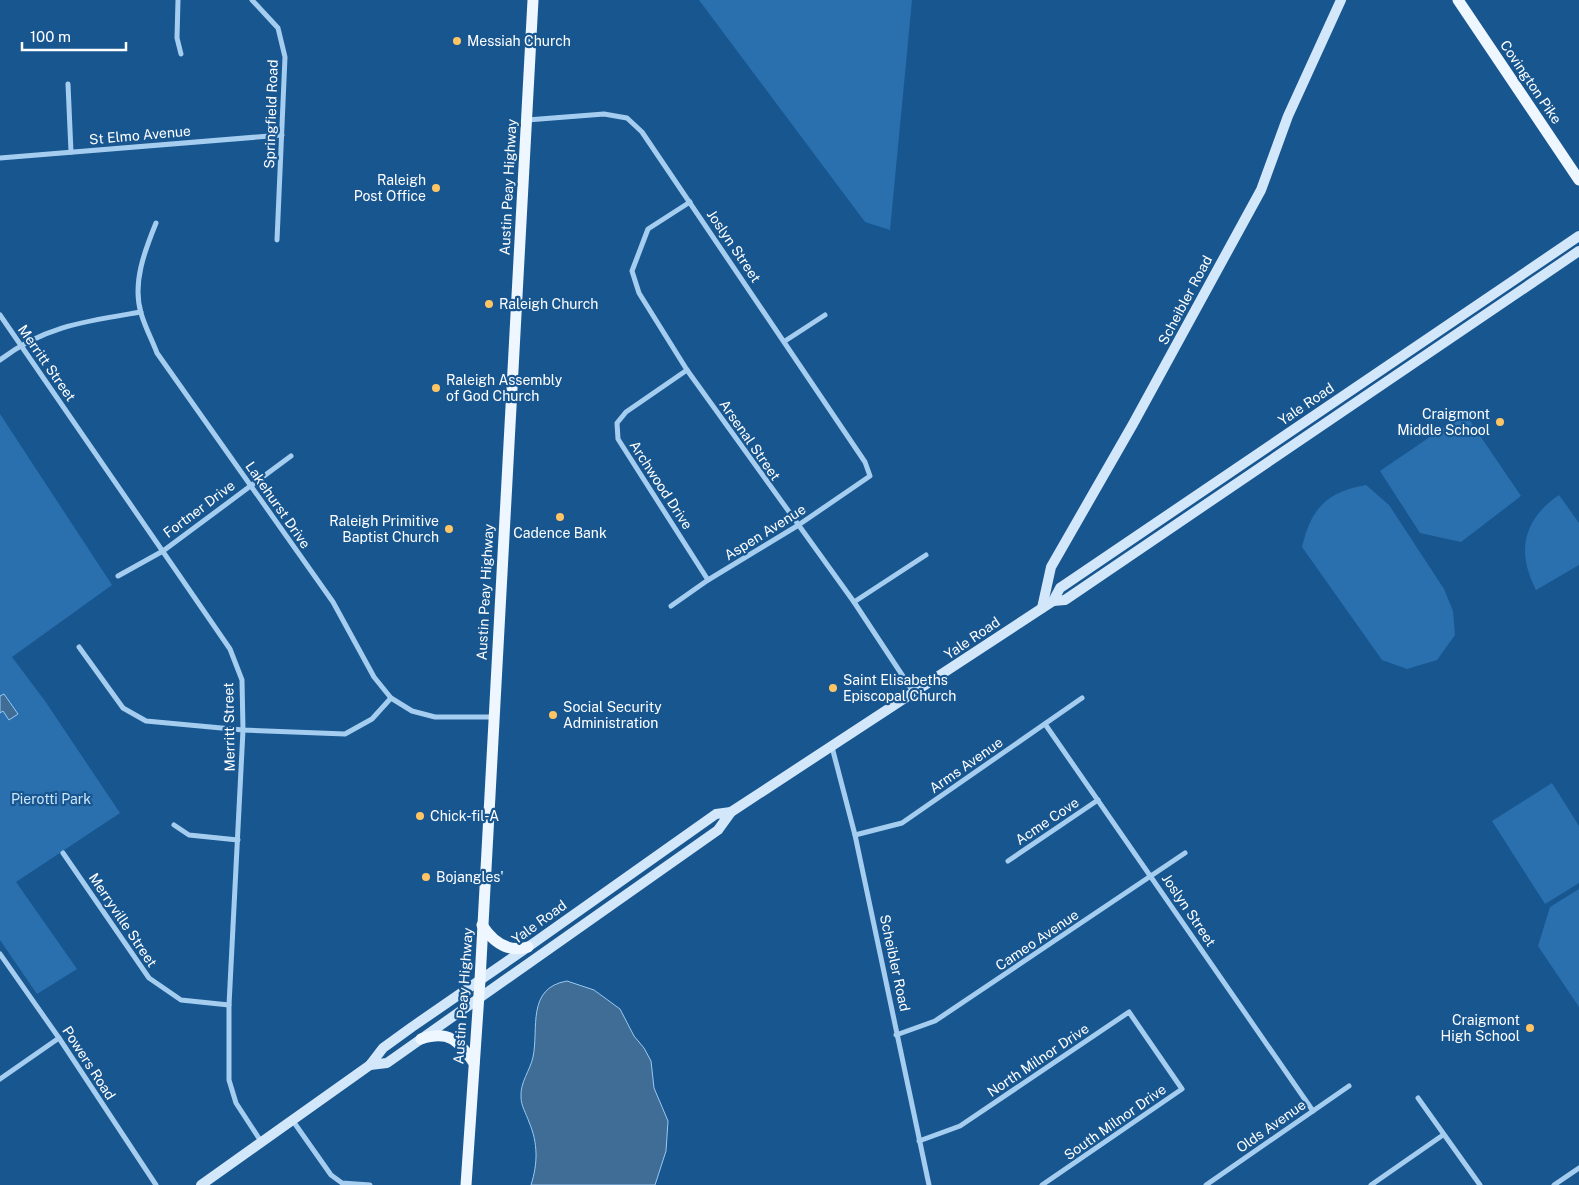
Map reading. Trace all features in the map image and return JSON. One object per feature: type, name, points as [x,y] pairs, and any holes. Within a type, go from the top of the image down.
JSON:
[{"type":"main road","name":"Austin Peay Highway","points":[[466,1185],[480,980],[534,0]]},
{"type":"main road","name":"Scheibler Road","points":[[1042,608],[1051,568],[1133,424],[1261,190],[1288,116],[1341,0]]},
{"type":"main road","name":"Covington Pike","points":[[1458,0],[1579,180]]},
{"type":"main road","name":"Yale Road","points":[[1053,601],[1060,588],[1579,236]]},
{"type":"main road","name":"Yale Road","points":[[370,1065],[387,1062],[421,1039],[718,830],[731,812],[1053,601],[1065,600],[1579,251]]},
{"type":"main road","name":"Yale Road","points":[[201,1185],[262,1144],[370,1065],[383,1048],[716,814],[731,812]]},
{"type":"main road","points":[[482,925],[488,934],[507,948],[517,950],[528,947]]},
{"type":"main road","points":[[421,1039],[442,1034],[463,1048],[474,1063]]},
{"type":"street","points":[[178,0],[177,38],[181,54]]},
{"type":"street","name":"Springfield Road","points":[[252,0],[278,28],[285,57],[277,240]]},
{"type":"street","points":[[68,84],[71,152]]},
{"type":"street","name":"Joslyn Street","points":[[527,120],[604,114],[627,118],[642,132],[785,341],[865,462],[870,476]]},
{"type":"street","name":"St Elmo Avenue","points":[[0,158],[282,134]]},
{"type":"street","name":"Arsenal Street","points":[[690,202],[648,229],[632,271],[639,293],[687,370],[797,526],[854,602],[915,693]]},
{"type":"street","name":"Lakehurst Drive","points":[[156,223],[145,251],[138,286],[141,312],[157,353],[333,602],[374,677],[391,698],[412,711],[435,717],[493,717]]},
{"type":"street","points":[[0,360],[20,344],[73,323],[141,312]]},
{"type":"street","name":"Merritt Street","points":[[0,315],[230,649],[242,680],[243,730],[229,1005],[228,1080],[236,1104],[262,1144]]},
{"type":"street","points":[[785,341],[825,315]]},
{"type":"street","name":"Archwood Drive","points":[[687,370],[626,412],[617,423],[618,439],[708,580]]},
{"type":"street","name":"Fortner Drive","points":[[118,576],[163,551],[291,456]]},
{"type":"street","name":"Aspen Avenue","points":[[671,606],[708,580],[797,526],[870,476]]},
{"type":"street","points":[[854,602],[926,555]]},
{"type":"street","points":[[79,647],[123,708],[146,721],[243,730],[345,734],[372,719],[391,698]]},
{"type":"street","name":"Arms Avenue","points":[[854,836],[902,823],[1082,698]]},
{"type":"street","name":"Joslyn Street","points":[[1045,724],[1313,1111]]},
{"type":"street","name":"Scheibler Road","points":[[832,746],[854,836],[929,1185]]},
{"type":"street","name":"Acme Cove","points":[[1008,861],[1098,800]]},
{"type":"street","points":[[174,826],[189,836],[238,840]]},
{"type":"street","name":"Merryville Street","points":[[63,853],[148,978],[181,1000],[229,1005]]},
{"type":"street","name":"Cameo Avenue","points":[[896,1035],[935,1022],[1185,853]]},
{"type":"street","name":"Powers Road","points":[[0,954],[59,1038],[156,1185]]},
{"type":"street","name":"North Milnor Drive","points":[[919,1141],[960,1126],[1129,1012],[1153,1046]]},
{"type":"street","points":[[0,1079],[59,1038]]},
{"type":"street","name":"South Milnor Drive","points":[[1042,1185],[1182,1089],[1153,1046]]},
{"type":"street","name":"Olds Avenue","points":[[1206,1185],[1350,1086]]},
{"type":"street","points":[[1418,1098],[1480,1185]]},
{"type":"street","points":[[293,1121],[331,1175],[342,1183],[370,1185]]},
{"type":"street","points":[[1372,1185],[1443,1135]]},
{"type":"street","points":[[1554,1185],[1579,1168]]},
{"type":"green space","points":[[699,0],[912,0],[890,230],[865,222]]},
{"type":"green space","name":"Pierotti Park","points":[[0,414],[112,585],[12,657],[45,701],[120,813],[16,882],[77,969],[37,994],[0,940]]},
{"type":"green space","points":[[1462,415],[1468,418],[1521,496],[1461,542],[1420,533],[1380,471]]},
{"type":"green space","points":[[1366,485],[1389,505],[1444,589],[1453,611],[1455,635],[1437,660],[1407,669],[1382,660],[1302,547],[1310,522],[1322,504],[1340,492]]},
{"type":"green space","points":[[1559,495],[1579,523],[1579,565],[1536,590],[1526,562],[1526,537],[1537,515]]},
{"type":"green space","points":[[1552,783],[1579,826],[1579,883],[1545,904],[1492,821]]},
{"type":"green space","points":[[1579,889],[1579,1007],[1538,946],[1550,907]]},
{"type":"shaded area","points":[[4,694],[18,714],[9,720],[3,711],[0,713],[0,696]]},
{"type":"shaded area","points":[[567,981],[594,990],[620,1009],[634,1036],[644,1048],[651,1061],[654,1088],[668,1121],[666,1151],[655,1185],[531,1185],[536,1153],[532,1130],[522,1103],[521,1092],[533,1057],[537,1011],[540,1001],[545,992],[554,985]]},
{"type":"place","name":"Messiah Church","points":[[457,41]]},
{"type":"place","name":"Raleigh Post Office","points":[[436,188]]},
{"type":"place","name":"Raleigh Church","points":[[489,304]]},
{"type":"place","name":"Raleigh Assembly of God Church","points":[[436,388]]},
{"type":"place","name":"Craigmont Middle School","points":[[1500,422]]},
{"type":"place","name":"Cadence Bank","points":[[560,517]]},
{"type":"place","name":"Raleigh Primitive Baptist Church","points":[[449,529]]},
{"type":"place","name":"Saint Elisabeths Episcopal Church","points":[[833,688]]},
{"type":"place","name":"Social Security Administration","points":[[553,715]]},
{"type":"place","name":"Chick-fil-A","points":[[420,816]]},
{"type":"place","name":"Bojangles'","points":[[426,877]]},
{"type":"place","name":"Craigmont High School","points":[[1530,1028]]}]
